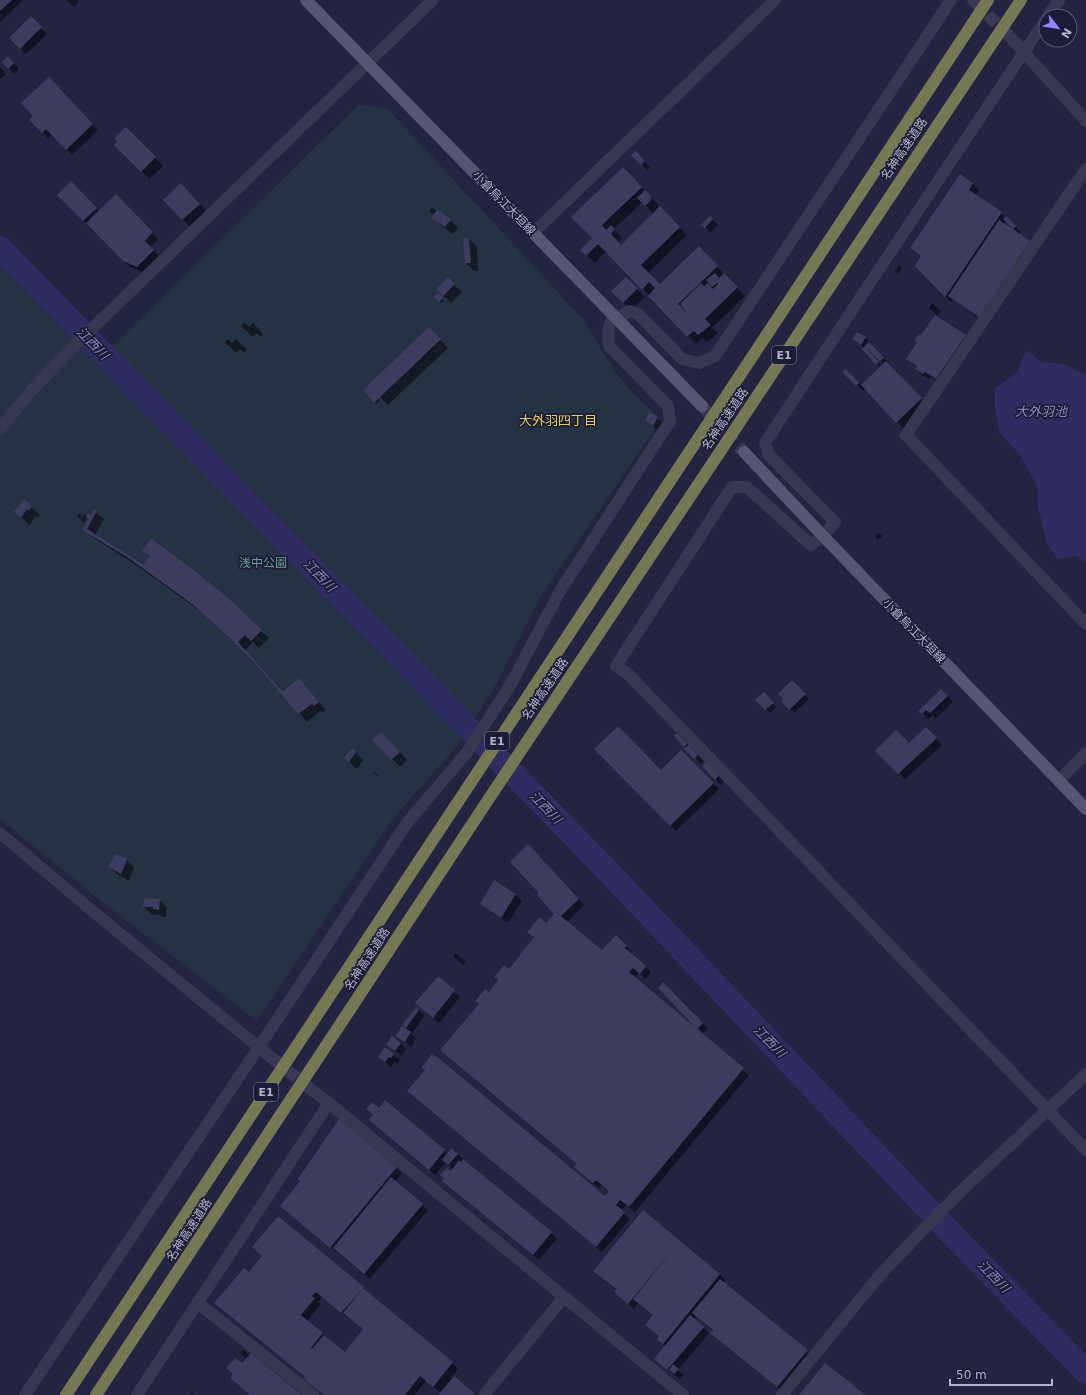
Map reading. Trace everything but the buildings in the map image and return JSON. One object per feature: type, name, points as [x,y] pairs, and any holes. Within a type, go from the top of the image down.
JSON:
[{"type":"highway","name":"名神高速道路","points":[[66,1395],[988,0]]},
{"type":"highway","name":"名神高速道路","points":[[96,1395],[488,800],[1021,0]]},
{"type":"main road","name":"小倉烏江大垣線","points":[[306,0],[614,318],[702,406]]},
{"type":"main road","name":"小倉烏江大垣線","points":[[744,452],[1086,808]]},
{"type":"street","points":[[0,429],[32,390],[77,343],[433,0]]},
{"type":"street","points":[[533,233],[775,0]]},
{"type":"street","points":[[25,1395],[259,1047],[407,823],[468,751],[511,684],[560,591],[656,445],[670,421],[668,406],[609,346],[607,328],[614,318],[630,311],[638,314],[682,359],[699,363],[715,356],[951,0]]},
{"type":"street","points":[[1038,31],[765,443],[769,454],[835,522],[824,536],[811,545],[747,487],[732,488],[616,666],[627,673],[728,777],[1086,1150]]},
{"type":"street","points":[[1012,39],[1086,121]]},
{"type":"street","points":[[1086,169],[906,435],[1086,624]]},
{"type":"street","points":[[1059,780],[1086,753]]},
{"type":"street","points":[[0,833],[273,1059]]},
{"type":"street","points":[[782,1395],[879,1276],[959,1193],[1086,1074]]},
{"type":"street","points":[[313,1091],[683,1395]]},
{"type":"street","points":[[137,1395],[329,1103]]},
{"type":"street","points":[[484,1395],[564,1297]]},
{"type":"street","points":[[198,1303],[313,1395]]},
{"type":"green space","name":"浅中公園","points":[[359,104],[388,109],[582,318],[618,376],[660,421],[541,596],[497,683],[457,746],[392,820],[257,1021],[101,901],[0,819],[0,248],[104,355]]},
{"type":"water","name":"大外羽池","points":[[1026,350],[1042,362],[1065,364],[1086,376],[1086,562],[1076,556],[1057,559],[1046,541],[1038,506],[1037,486],[1020,455],[1000,433],[995,411],[995,388],[1017,373]]},
{"type":"waterway","name":"江西川","points":[[0,248],[602,865],[944,1226],[1086,1372]]},
{"type":"tunnel","points":[[975,2],[1012,39]]},
{"type":"tunnel","points":[[702,406],[744,452]]},
{"type":"tunnel","points":[[273,1059],[313,1091]]},
{"type":"district","name":"大外羽四丁目","points":[[558,420]]}]
